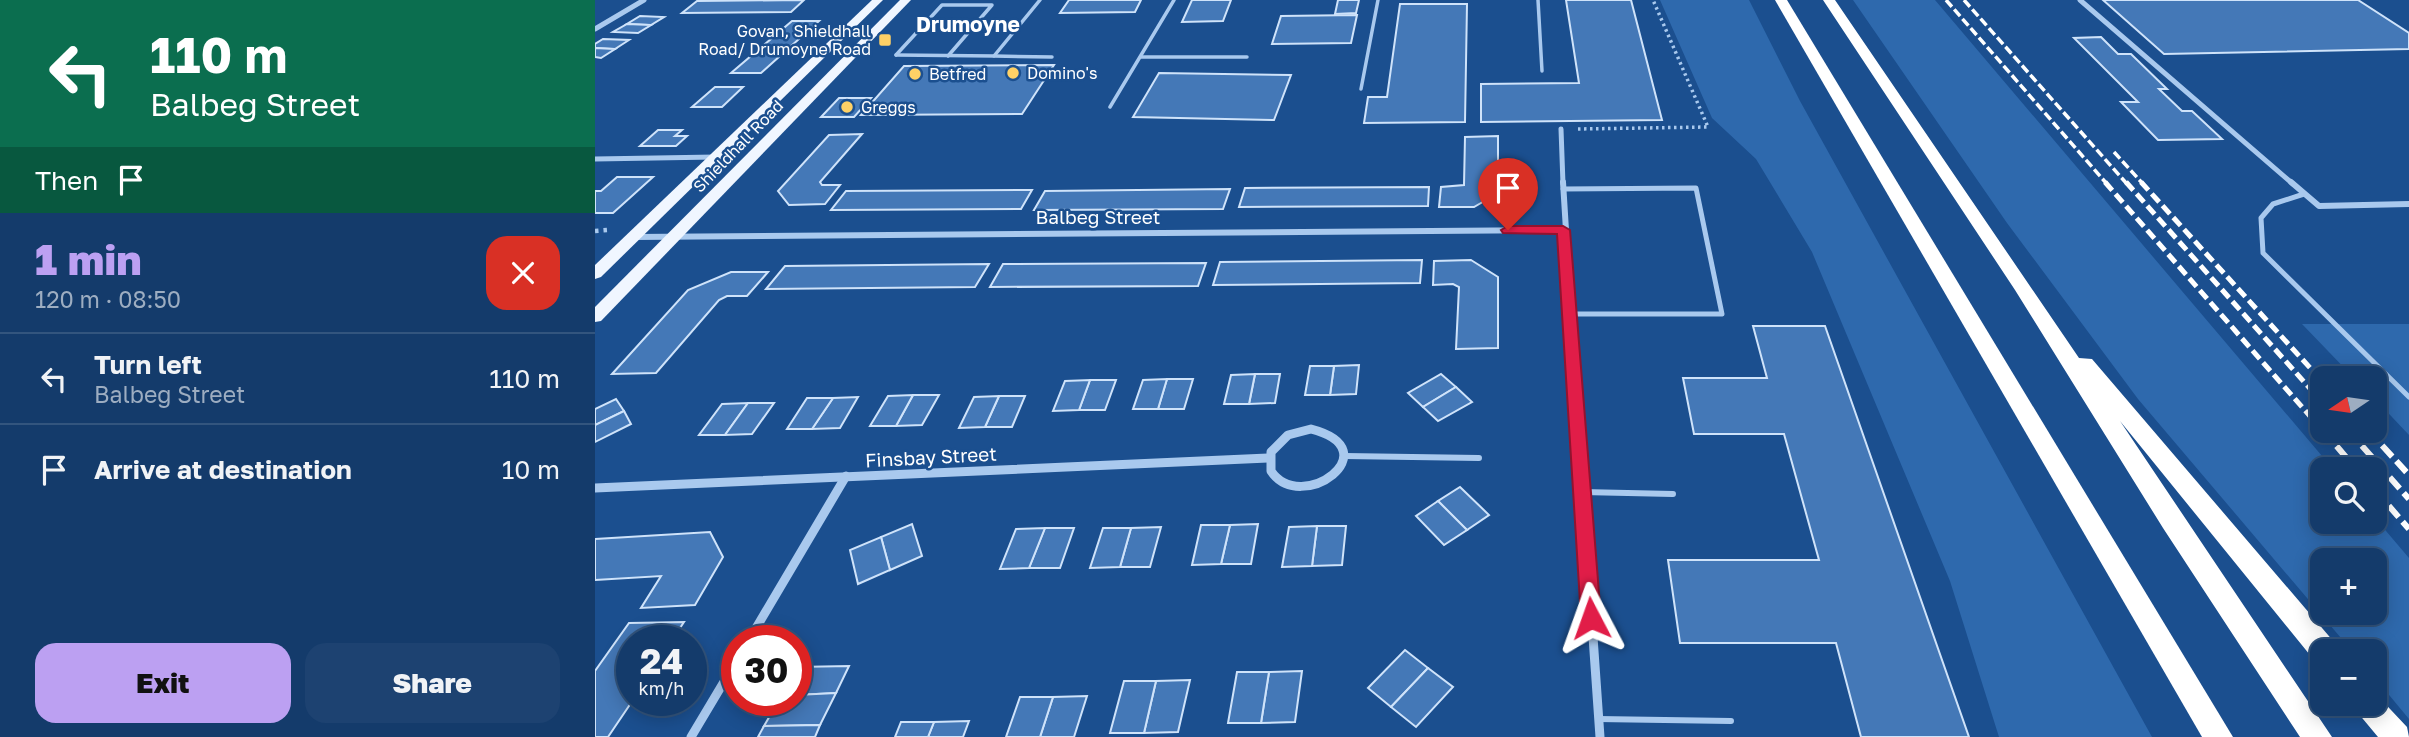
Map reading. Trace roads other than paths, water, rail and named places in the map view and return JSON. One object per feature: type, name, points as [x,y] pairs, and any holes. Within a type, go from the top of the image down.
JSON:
[{"type":"highway","points":[[1781,0],[2218,737]]},
{"type":"highway","points":[[1829,0],[2024,289],[2172,520],[2317,737]]},
{"type":"highway","points":[[2024,289],[2314,639]]},
{"type":"highway","points":[[2379,716],[2397,737]]},
{"type":"main road","name":"Shieldhall Road","points":[[595,274],[878,0]]},
{"type":"main road","name":"Shieldhall Road","points":[[595,317],[906,0]]},
{"type":"street","points":[[595,29],[644,0]]},
{"type":"street","points":[[2080,0],[2319,206],[2409,204]]},
{"type":"street","points":[[1561,129],[1563,230],[1600,737]]},
{"type":"street","points":[[595,159],[716,157]]},
{"type":"street","name":"Balbeg Street","points":[[633,237],[1563,230]]},
{"type":"street","points":[[1311,429],[1322,430],[1340,440],[1345,456],[1333,475],[1322,482],[1295,487],[1273,477],[1268,458],[1278,441],[1288,434],[1311,429]]},
{"type":"street","name":"Finsbay Street","points":[[595,488],[1268,458]]},
{"type":"street","points":[[757,625],[846,476]]},
{"type":"street","points":[[691,737],[721,687]]},
{"type":"lane","points":[[994,56],[1040,0]]},
{"type":"lane","points":[[1111,107],[1174,0]]},
{"type":"lane","points":[[1361,89],[1378,0]]},
{"type":"lane","points":[[1538,0],[1542,71]]},
{"type":"lane","points":[[948,56],[992,5],[943,5],[897,55],[948,56],[1052,57]]},
{"type":"lane","points":[[1141,57],[1247,57]]},
{"type":"lane","points":[[1563,189],[1696,188],[1722,314],[1570,314]]},
{"type":"lane","points":[[2304,194],[2273,204],[2261,218],[2263,253],[2409,397]]},
{"type":"lane","points":[[1345,456],[1479,458]]},
{"type":"lane","points":[[1582,492],[1674,494]]},
{"type":"lane","points":[[1598,719],[1731,721]]},
{"type":"railway","points":[[1946,0],[2107,184]]},
{"type":"railway","points":[[1964,0],[2127,184]]},
{"type":"railway","points":[[2114,152],[2143,184]]},
{"type":"railway","points":[[2105,182],[2310,416]]},
{"type":"railway","points":[[2126,182],[2310,389]]},
{"type":"railway","points":[[2141,182],[2310,368]]},
{"type":"railway","points":[[2334,443],[2346,457]]},
{"type":"railway","points":[[2359,443],[2409,499]]},
{"type":"railway","points":[[2380,443],[2409,475]]},
{"type":"railway","points":[[2387,504],[2409,529]]},
{"type":"place","name":"Govan, Shieldhall Road/ Drumoyne Road","points":[[885,40]]},
{"type":"place","name":"Domino's","points":[[1013,73]]},
{"type":"place","name":"Betfred","points":[[915,74]]},
{"type":"place","name":"Greggs","points":[[847,107]]},
{"type":"district","name":"Drumoyne","points":[[968,25]]}]
